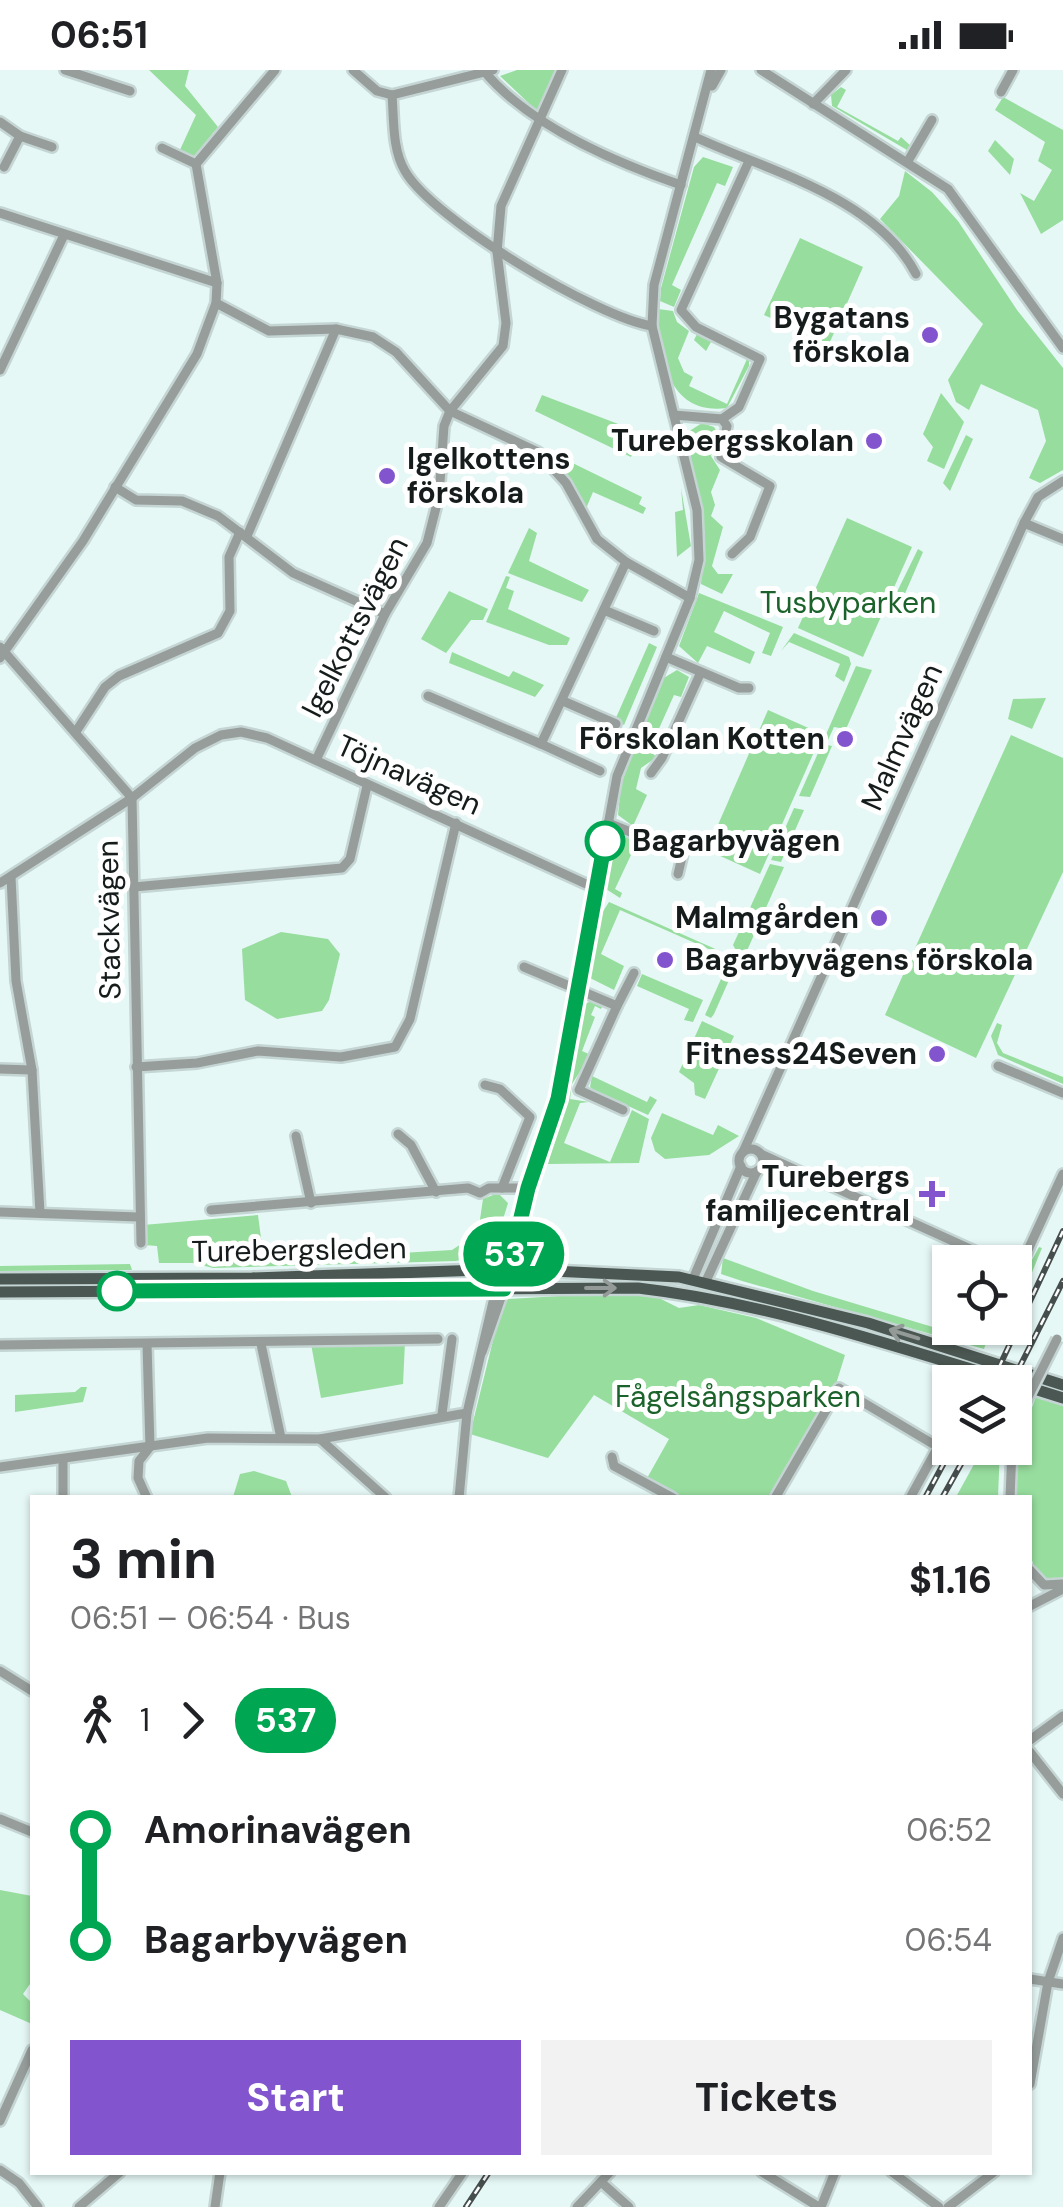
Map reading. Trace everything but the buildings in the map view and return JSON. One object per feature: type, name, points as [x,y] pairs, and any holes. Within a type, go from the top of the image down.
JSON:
[{"type":"main road","name":"Turebergsleden","points":[[0,1279],[252,1278],[505,1269],[699,1280],[868,1323],[1063,1386]]},
{"type":"main road","points":[[500,1289],[505,1269]]},
{"type":"main road","points":[[695,1295],[699,1280]]},
{"type":"main road","name":"Turebergsleden","points":[[0,1292],[638,1288],[695,1295],[806,1319],[956,1365]]},
{"type":"main road","name":"Turebergsleden","points":[[1032,1389],[1063,1398]]},
{"type":"street","points":[[65,70],[130,90]]},
{"type":"street","points":[[196,164],[275,70]]},
{"type":"street","points":[[353,70],[376,91],[392,95],[487,71],[540,116],[580,141],[680,184]]},
{"type":"street","name":"Igelkottsvägen","points":[[316,760],[385,614],[427,542],[439,496],[444,426],[450,411],[503,346],[506,323],[497,252],[501,206],[562,70]]},
{"type":"street","points":[[505,1269],[558,1099],[618,776],[690,598],[699,560],[697,510],[652,326],[654,285],[711,70]]},
{"type":"street","points":[[708,92],[722,70]]},
{"type":"street","points":[[761,70],[774,74],[813,104],[948,189],[1063,348]]},
{"type":"street","points":[[813,104],[846,70]]},
{"type":"street","points":[[1001,92],[1013,70]]},
{"type":"street","points":[[392,95],[396,143],[404,170],[424,194],[497,252],[621,316],[652,326]]},
{"type":"street","points":[[908,161],[932,120]]},
{"type":"street","points":[[0,122],[20,136],[52,146]]},
{"type":"street","points":[[4,167],[20,136]]},
{"type":"street","points":[[696,137],[862,216],[888,238],[916,274]]},
{"type":"street","points":[[162,148],[196,164]]},
{"type":"street","points":[[674,416],[722,419],[739,407],[760,359],[696,327],[680,310],[748,162]]},
{"type":"street","points":[[2,653],[115,486],[197,354],[216,303],[217,283],[196,164]]},
{"type":"street","points":[[0,213],[217,283]]},
{"type":"street","points":[[0,370],[64,234]]},
{"type":"street","points":[[216,303],[269,332],[336,329],[374,337],[396,352],[450,411],[538,452],[554,466],[597,539],[626,562],[690,598]]},
{"type":"street","points":[[77,730],[105,687],[120,676],[218,633],[233,600],[230,557],[336,329]]},
{"type":"street","points":[[722,419],[727,426],[721,457],[770,486],[750,538],[732,554]]},
{"type":"street","name":"Malmvägen","points":[[740,1166],[1024,522],[1038,496],[1063,482]]},
{"type":"street","points":[[115,486],[136,500],[182,501],[244,534],[293,573],[385,614]]},
{"type":"street","points":[[1024,522],[1063,539]]},
{"type":"street","points":[[541,744],[626,562]]},
{"type":"street","points":[[604,610],[654,631]]},
{"type":"street","name":"Stackvägen","points":[[2,653],[77,730],[132,798],[141,1242]]},
{"type":"street","points":[[666,656],[749,688]]},
{"type":"street","points":[[651,772],[662,758],[701,672]]},
{"type":"street","points":[[428,696],[600,771]]},
{"type":"street","points":[[563,701],[616,724]]},
{"type":"street","name":"Töjnavägen","points":[[0,883],[132,798],[195,748],[222,734],[242,732],[316,760],[596,890]]},
{"type":"street","points":[[134,887],[342,868],[350,859],[367,786]]},
{"type":"street","points":[[136,1067],[197,1063],[258,1051],[341,1057],[395,1047],[410,1019],[456,823]]},
{"type":"street","points":[[608,823],[683,853],[678,874]]},
{"type":"street","points":[[11,878],[16,981],[32,1070],[40,1213]]},
{"type":"street","points":[[524,966],[617,1006]]},
{"type":"street","points":[[624,1110],[579,1090],[634,973]]},
{"type":"street","points":[[998,1066],[1063,1094]]},
{"type":"street","points":[[0,1069],[32,1070]]},
{"type":"street","points":[[485,1085],[500,1089],[530,1117],[502,1188]]},
{"type":"street","points":[[398,1134],[411,1145],[436,1192]]},
{"type":"street","points":[[699,1280],[759,1170],[760,1152],[752,1134]]},
{"type":"street","points":[[296,1136],[312,1203]]},
{"type":"street","points":[[743,1152],[760,1152],[777,1164],[960,1245]]},
{"type":"street","points":[[699,1280],[740,1166],[750,1173],[777,1164]]},
{"type":"street","points":[[1029,1245],[1063,1174]]},
{"type":"street","points":[[211,1210],[468,1188],[480,1193],[528,1188]]},
{"type":"street","points":[[0,1212],[138,1217]]},
{"type":"street","points":[[459,1495],[467,1413],[500,1289]]},
{"type":"street","points":[[1032,1389],[1063,1326]]},
{"type":"street","points":[[442,1414],[452,1338]]},
{"type":"street","points":[[0,1346],[438,1339]]},
{"type":"street","points":[[146,1344],[150,1447],[139,1461],[138,1478],[146,1495]]},
{"type":"street","points":[[261,1344],[282,1438]]},
{"type":"street","points":[[777,1495],[839,1388],[938,1447],[912,1495]]},
{"type":"street","points":[[0,1467],[208,1438],[320,1439],[442,1414],[467,1413]]},
{"type":"street","points":[[320,1439],[383,1495]]},
{"type":"street","points":[[612,1457],[614,1466],[667,1495]]},
{"type":"street","points":[[63,1459],[63,1495]]},
{"type":"street","points":[[1010,1495],[1011,1465]]},
{"type":"street","points":[[1032,1572],[1044,1586],[1063,1589]]},
{"type":"street","points":[[1034,1603],[1063,1589]]},
{"type":"street","points":[[0,1671],[30,1690]]},
{"type":"street","points":[[1032,1739],[1063,1716]]},
{"type":"street","points":[[1032,1755],[1063,1794]]},
{"type":"street","points":[[0,1819],[30,1831]]},
{"type":"street","points":[[1032,2073],[1048,1982],[1063,1938]]},
{"type":"street","points":[[1032,1979],[1063,1984]]},
{"type":"street","points":[[0,2121],[30,2054]]},
{"type":"street","points":[[0,2170],[19,2183],[38,2207]]},
{"type":"street","points":[[79,2207],[116,2175]]},
{"type":"street","points":[[215,2207],[220,2175]]},
{"type":"street","points":[[438,2207],[461,2175]]},
{"type":"street","points":[[578,2207],[607,2175]]},
{"type":"street","points":[[767,2175],[820,2207],[834,2175]]},
{"type":"street","points":[[896,2175],[938,2207]]},
{"type":"street","points":[[948,2207],[990,2175]]},
{"type":"street","points":[[601,2182],[630,2207]]},
{"type":"green space","points":[[149,70],[189,70],[185,86],[218,127],[194,156],[179,152],[196,115]]},
{"type":"green space","points":[[517,70],[559,70],[538,112],[500,76]]},
{"type":"green space","points":[[841,87],[846,90],[837,107],[898,141],[901,137],[912,147],[907,150],[832,106],[831,95]]},
{"type":"green space","points":[[1003,97],[1063,130],[1063,220],[1041,234],[1020,193],[1034,201],[1052,170],[1038,161],[1045,142],[995,110]]},
{"type":"green space","points":[[995,140],[1014,159],[1010,175],[988,151]]},
{"type":"green space","points":[[703,157],[733,167],[725,186],[717,183],[672,285],[681,290],[674,307],[660,301],[661,288],[694,167]]},
{"type":"green space","points":[[905,171],[932,192],[958,221],[1017,310],[1063,368],[1063,470],[1040,483],[1029,478],[1046,441],[1038,410],[981,384],[969,410],[956,402],[948,380],[983,324],[880,219],[899,196]]},
{"type":"green space","points":[[800,238],[863,267],[829,344],[764,315]]},
{"type":"green space","points":[[658,309],[673,311],[677,322],[689,331],[678,358],[684,372],[693,377],[689,386],[727,404],[747,359],[711,342],[706,351],[694,340],[697,334],[749,357],[749,366],[727,408],[707,408],[679,392],[664,363]]},
{"type":"green space","points":[[941,393],[964,422],[944,469],[927,461],[933,447],[923,434]]},
{"type":"green space","points":[[542,395],[634,430],[626,449],[633,453],[631,457],[535,411]]},
{"type":"green space","points":[[702,423],[714,427],[718,434],[711,456],[720,470],[711,492],[715,505],[711,516],[723,527],[712,566],[718,574],[733,574],[722,594],[701,584],[705,534],[686,441],[688,432]]},
{"type":"green space","points":[[966,435],[973,439],[950,491],[943,483]]},
{"type":"green space","points":[[550,452],[642,497],[639,504],[646,508],[643,514],[593,492],[585,511]]},
{"type":"green space","points":[[681,488],[691,546],[677,557],[675,512],[683,510]]},
{"type":"green space","name":"Tusbyparken","points":[[847,518],[912,547],[863,657],[798,628]]},
{"type":"green space","points":[[529,528],[537,533],[529,561],[589,590],[582,602],[508,573]]},
{"type":"green space","points":[[918,549],[923,552],[900,605],[892,602]]},
{"type":"green space","points":[[506,576],[510,577],[506,588],[514,591],[508,609],[570,638],[567,645],[549,645],[486,622]]},
{"type":"green space","points":[[449,591],[488,609],[483,620],[471,620],[446,653],[421,639]]},
{"type":"green space","points":[[699,593],[783,627],[771,656],[762,653],[770,633],[724,611],[714,632],[755,652],[750,664],[707,646],[698,663],[679,646]]},
{"type":"green space","points":[[794,633],[849,657],[851,664],[844,682],[835,676],[840,664],[789,642],[781,651]]},
{"type":"green space","points":[[649,643],[657,647],[624,725],[615,720]]},
{"type":"green space","points":[[452,652],[509,677],[513,671],[544,685],[535,697],[449,663]]},
{"type":"green space","points":[[856,666],[872,670],[846,729],[834,727],[828,740],[824,739]]},
{"type":"green space","points":[[677,670],[689,677],[681,697],[674,695],[649,751],[657,757],[641,768],[636,789],[647,795],[633,826],[618,815],[621,784],[662,679]]},
{"type":"green space","points":[[1046,698],[1032,729],[1008,719],[1013,699]]},
{"type":"green space","points":[[768,710],[822,734],[760,874],[707,850]]},
{"type":"green space","points":[[1011,735],[1063,758],[1063,872],[976,1058],[885,1015]]},
{"type":"green space","points":[[822,744],[832,746],[810,797],[799,796]]},
{"type":"green space","points":[[794,808],[804,810],[781,862],[771,860]]},
{"type":"green space","points":[[622,836],[638,840],[615,889],[622,893],[620,898],[606,889],[611,853]]},
{"type":"green space","points":[[770,864],[784,867],[746,953],[738,954],[733,945]]},
{"type":"green space","points":[[609,902],[720,954],[620,910],[601,954],[624,966],[614,990],[590,978],[600,916]]},
{"type":"green space","points":[[281,932],[328,939],[340,954],[329,1000],[322,1011],[277,1019],[245,1000],[242,949]]},
{"type":"green space","points":[[737,962],[714,1014],[711,1018],[705,1015],[725,970]]},
{"type":"green space","points":[[642,974],[703,1000],[693,1022],[684,1020],[689,1009],[637,986]]},
{"type":"green space","points":[[591,1001],[603,1005],[601,1009],[595,1006],[591,1015],[595,1017],[582,1051],[591,1055],[572,1084],[570,1099],[589,1102],[580,1103],[564,1143],[610,1162],[632,1110],[649,1119],[639,1163],[548,1164],[585,1004]]},
{"type":"green space","points":[[702,1021],[734,1036],[705,1099],[695,1095],[694,1083],[679,1072]]},
{"type":"green space","points":[[997,1023],[1002,1025],[997,1043],[1003,1053],[1063,1077],[1063,1084],[998,1055],[991,1036]]},
{"type":"green space","points":[[592,1076],[647,1102],[650,1096],[657,1100],[648,1115],[595,1091],[590,1087]]},
{"type":"green space","points":[[662,1113],[713,1135],[718,1125],[739,1136],[709,1155],[665,1159],[655,1151],[651,1138]]},
{"type":"green space","points":[[498,1193],[508,1203],[497,1234],[478,1254],[456,1261],[213,1268],[193,1263],[159,1263],[157,1246],[144,1245],[143,1225],[258,1215],[264,1261],[452,1250],[478,1233],[483,1199]]},
{"type":"green space","points":[[1039,1247],[1042,1248],[1032,1272],[1032,1260]]},
{"type":"green space","points":[[723,1258],[813,1291],[932,1327],[932,1334],[742,1281],[721,1274]]},
{"type":"green space","points":[[130,1264],[132,1270],[0,1271],[0,1266]]},
{"type":"green space","name":"Fågelsångsparken","points":[[612,1293],[655,1296],[679,1308],[699,1305],[756,1318],[845,1355],[836,1384],[773,1495],[675,1495],[646,1480],[669,1439],[594,1395],[548,1458],[470,1434],[500,1312],[508,1299]]},
{"type":"green space","points":[[405,1342],[403,1384],[321,1398],[311,1344]]},
{"type":"green space","points":[[87,1387],[83,1402],[15,1412],[15,1395],[75,1392]]},
{"type":"green space","points":[[1037,1394],[1063,1402],[1063,1582],[1046,1582],[1038,1574],[1032,1561],[1032,1495],[1016,1495],[1018,1465],[1032,1465],[1032,1407]]},
{"type":"green space","points":[[974,1465],[999,1465],[998,1495],[957,1495]]},
{"type":"green space","points":[[254,1471],[286,1481],[291,1495],[234,1495],[240,1474]]},
{"type":"green space","points":[[0,1890],[30,1896],[30,1984],[23,1994],[30,2001],[30,2023],[0,2010]]},
{"type":"railway","points":[[1000,1365],[1063,1231]]},
{"type":"railway","points":[[1021,1365],[1063,1281]]},
{"type":"railway","points":[[927,1495],[943,1465]]},
{"type":"railway","points":[[944,1495],[960,1465]]},
{"type":"railway","points":[[466,2207],[487,2175]]},
{"type":"bus line","name":"537","points":[[117,1291],[504,1289],[526,1212],[528,1188],[558,1099],[605,841]]},
{"type":"place","name":"Bygatans förskola","points":[[930,335]]},
{"type":"place","name":"Turebergsskolan","points":[[874,441]]},
{"type":"place","name":"Igelkottens förskola","points":[[387,476]]},
{"type":"place","name":"Förskolan Kotten","points":[[845,739]]},
{"type":"place","name":"Bagarbyvägen","points":[[605,841]]},
{"type":"place","name":"Malmgården","points":[[879,918]]},
{"type":"place","name":"Bagarbyvägens förskola","points":[[665,960]]},
{"type":"place","name":"Fitness24Seven","points":[[937,1054]]},
{"type":"place","name":"Turebergs familjecentral","points":[[932,1194]]}]
